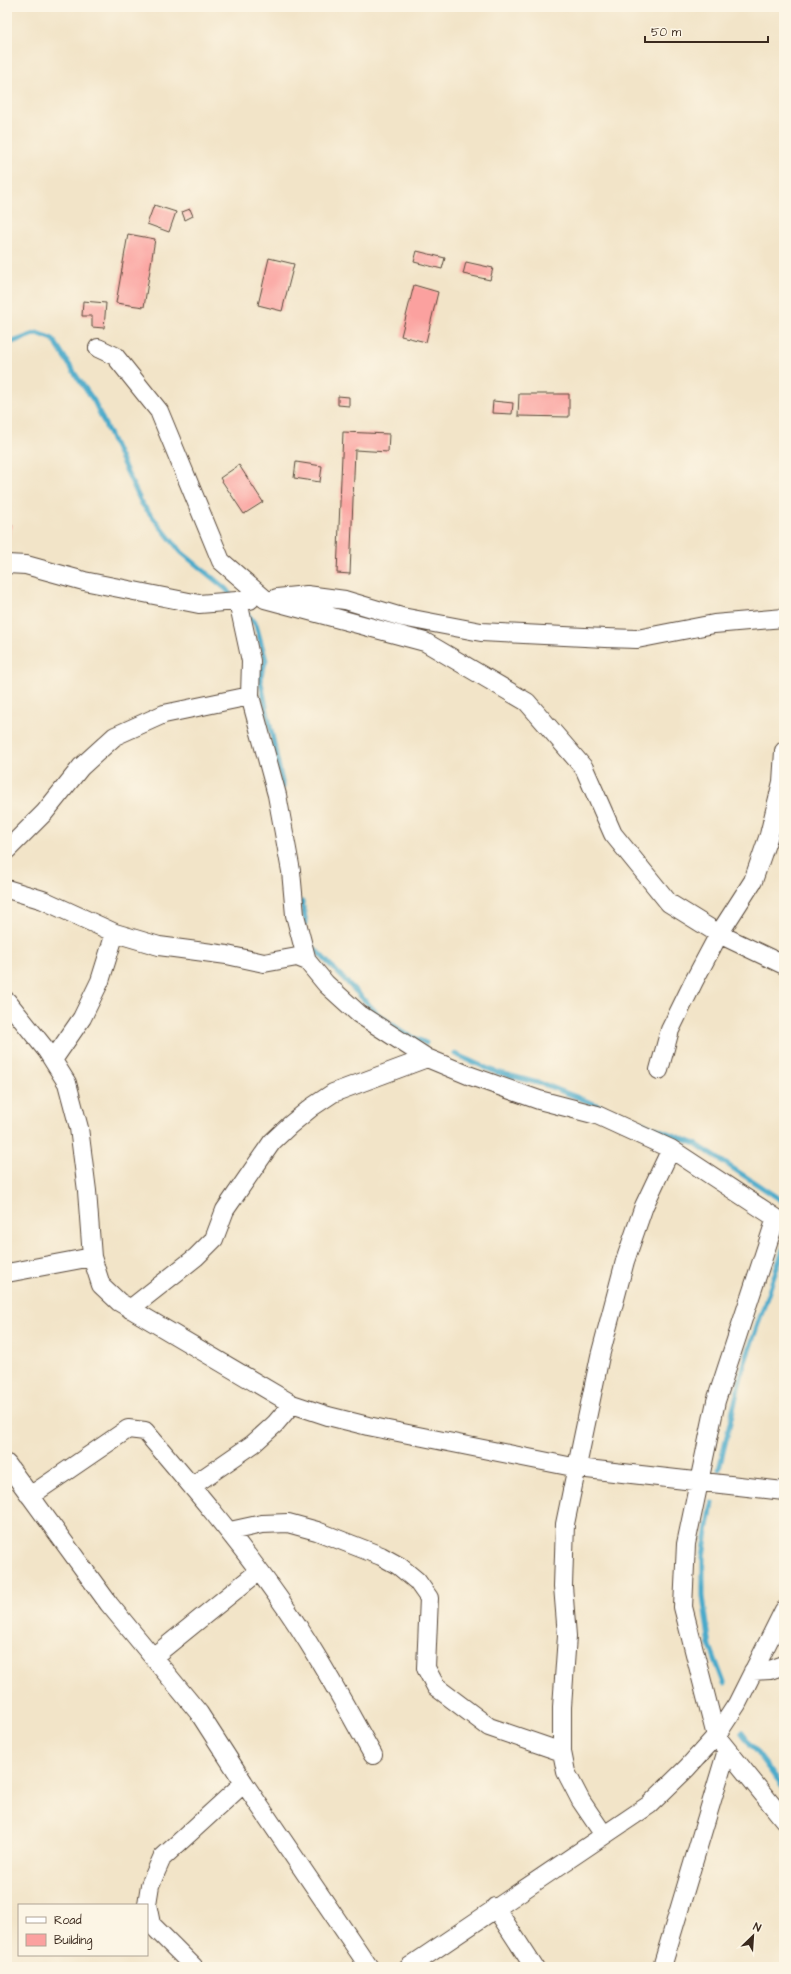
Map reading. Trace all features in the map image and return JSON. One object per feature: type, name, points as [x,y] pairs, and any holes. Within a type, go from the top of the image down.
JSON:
[{"type":"street","points":[[98,348],[115,356],[159,411],[221,561],[265,599],[425,642],[527,702],[584,768],[613,834],[669,903],[719,934],[784,965]]},
{"type":"street","points":[[7,564],[26,566],[84,581],[199,604],[307,595],[345,600],[402,617],[482,632],[637,639],[714,624],[784,618]]},
{"type":"street","points":[[238,601],[251,661],[250,696],[277,795],[291,871],[295,915],[308,961],[326,984],[359,1014],[427,1058],[468,1075],[539,1100],[597,1115],[671,1149],[776,1218],[716,1401],[686,1544],[683,1607],[716,1736],[784,1820]]},
{"type":"street","points":[[7,850],[45,812],[81,767],[115,736],[164,714],[250,696]]},
{"type":"street","points":[[659,1070],[670,1030],[719,934],[753,881],[769,835],[782,782],[784,751]]},
{"type":"street","points":[[7,889],[44,900],[115,933],[160,946],[227,955],[264,963],[297,957],[308,961]]},
{"type":"street","points":[[53,1060],[82,1018],[100,981],[115,933]]},
{"type":"street","points":[[7,1001],[53,1060],[68,1083],[79,1128],[92,1257],[101,1284],[118,1302],[292,1404],[368,1426],[578,1468],[784,1491]]},
{"type":"street","points":[[130,1309],[196,1257],[214,1239],[225,1210],[272,1142],[290,1125],[312,1107],[333,1094],[427,1058]]},
{"type":"street","points":[[604,1835],[581,1800],[566,1772],[562,1752],[562,1707],[567,1636],[563,1586],[565,1524],[578,1468],[600,1356],[625,1261],[644,1206],[671,1149]]},
{"type":"street","points":[[7,1273],[92,1257]]},
{"type":"street","points":[[192,1486],[253,1444],[275,1424],[292,1404]]},
{"type":"street","points":[[30,1496],[128,1429],[145,1431],[230,1531],[259,1571],[320,1661],[373,1756]]},
{"type":"street","points":[[7,1464],[108,1604],[199,1713],[244,1783],[369,1967]]},
{"type":"street","points":[[230,1531],[262,1524],[288,1523],[317,1531],[381,1556],[399,1566],[418,1581],[429,1598],[426,1668],[436,1687],[489,1727],[562,1752]]},
{"type":"street","points":[[153,1657],[259,1571]]},
{"type":"street","points":[[409,1967],[495,1907],[649,1805],[688,1768],[716,1736],[737,1704],[773,1671],[784,1610]]},
{"type":"street","points":[[662,1967],[727,1750]]},
{"type":"street","points":[[147,1904],[150,1885],[162,1858],[244,1783]]},
{"type":"street","points":[[495,1907],[534,1967]]},
{"type":"street","points":[[148,1909],[151,1924],[194,1967]]},
{"type":"building","points":[[154,205],[176,212],[169,232],[147,224]]},
{"type":"building","points":[[190,209],[193,216],[185,220],[182,212]]},
{"type":"building","points":[[128,234],[155,239],[144,307],[116,303]]},
{"type":"building","points":[[417,251],[445,258],[442,269],[414,262]]},
{"type":"building","points":[[269,258],[294,264],[282,311],[258,305]]},
{"type":"building","points":[[466,262],[493,268],[490,280],[463,274]]},
{"type":"building","points":[[414,285],[438,292],[426,342],[401,336]]},
{"type":"building","points":[[83,301],[106,303],[104,328],[92,327],[92,316],[82,316]]},
{"type":"building","points":[[519,394],[569,394],[569,417],[518,416]]},
{"type":"building","points":[[338,396],[349,397],[349,406],[338,405]]},
{"type":"building","points":[[493,401],[513,403],[512,414],[492,413]]},
{"type":"building","points":[[343,432],[389,434],[388,452],[355,450],[350,574],[337,573]]},
{"type":"building","points":[[296,462],[322,466],[320,482],[294,478]]},
{"type":"building","points":[[239,465],[263,502],[244,514],[220,478]]},
{"type":"building","points":[[7,524],[12,525],[8,543],[7,542]]},
{"type":"waterway","points":[[7,344],[37,333],[53,339],[94,401],[142,504],[181,552],[226,589],[232,597]]},
{"type":"waterway","points":[[248,615],[256,625],[266,660],[260,678],[283,787]]},
{"type":"waterway","points":[[302,902],[306,923]]},
{"type":"waterway","points":[[309,943],[379,1015],[406,1034],[426,1043]]},
{"type":"waterway","points":[[455,1054],[493,1071],[546,1085],[696,1144],[784,1202]]},
{"type":"waterway","points":[[719,1469],[743,1368],[784,1247]]},
{"type":"waterway","points":[[712,1503],[703,1556],[703,1596],[710,1646],[724,1683]]},
{"type":"waterway","points":[[742,1733],[784,1789]]}]
